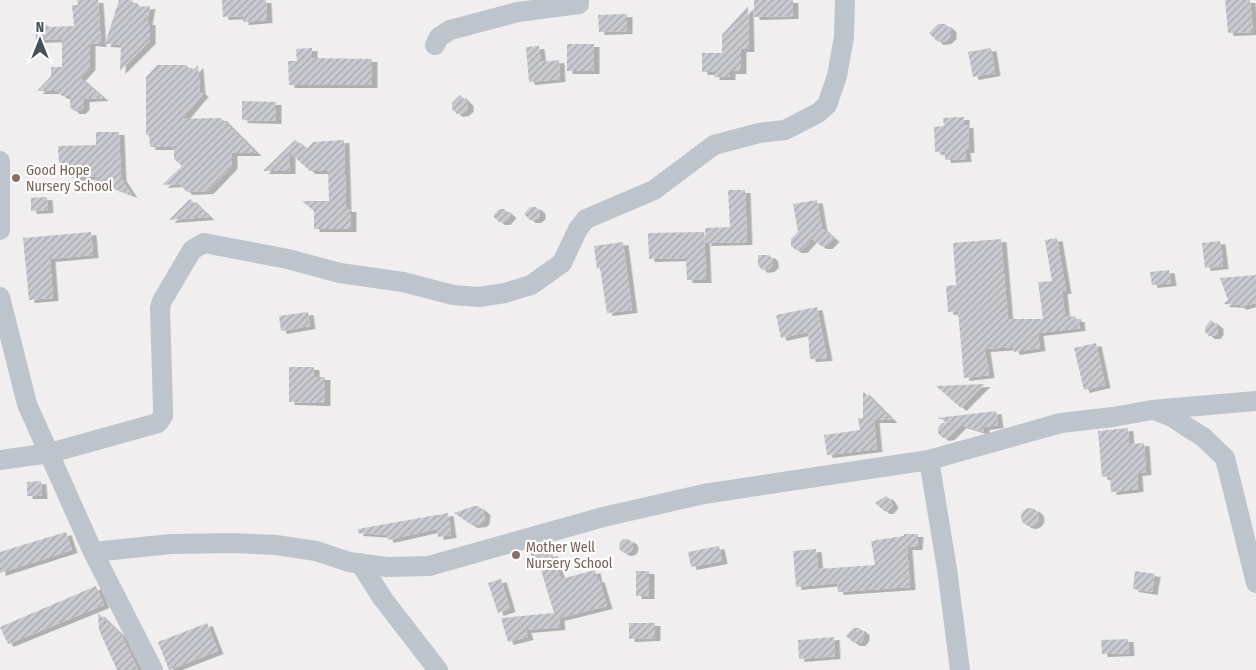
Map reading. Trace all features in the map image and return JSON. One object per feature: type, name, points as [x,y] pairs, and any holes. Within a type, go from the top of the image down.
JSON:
[{"type":"street","points":[[435,45],[439,37],[450,30],[518,12],[578,4],[579,0]]},
{"type":"street","points":[[0,460],[50,454],[141,429],[161,420],[163,407],[160,308],[185,260],[198,246],[204,243],[288,259],[340,273],[390,279],[453,295],[479,297],[531,286],[562,263],[578,229],[586,219],[654,190],[714,145],[759,133],[785,130],[818,113],[827,105],[837,76],[844,37],[845,0]]},
{"type":"street","points":[[0,161],[0,230]]},
{"type":"street","points":[[0,297],[27,404],[93,552],[153,670]]},
{"type":"street","points":[[93,552],[171,544],[233,543],[276,545],[308,550],[360,564],[387,567],[429,566],[603,517],[685,498],[829,474],[929,460],[1053,424],[1114,417],[1152,410],[1256,400]]},
{"type":"street","points":[[1152,410],[1172,417],[1203,438],[1225,458],[1256,583]]},
{"type":"street","points":[[929,460],[947,569],[960,670]]},
{"type":"street","points":[[360,564],[383,599],[438,670]]},
{"type":"building","points":[[77,0],[98,0],[101,44],[90,43],[90,67],[80,78],[103,98],[84,99],[84,107],[80,111],[74,111],[70,107],[70,96],[62,96],[57,91],[37,91],[51,76],[51,67],[62,67],[62,39],[36,40],[35,28],[40,28],[44,23],[49,27],[74,26],[72,5],[78,5]]},
{"type":"building","points":[[119,0],[131,0],[138,7],[150,6],[147,22],[150,22],[150,41],[120,71],[121,45],[105,44]]},
{"type":"building","points":[[222,0],[266,0],[267,20],[243,22],[243,16],[223,17]]},
{"type":"building","points":[[754,0],[793,0],[793,16],[754,17]]},
{"type":"building","points":[[1225,0],[1250,0],[1253,32],[1228,33]]},
{"type":"building","points":[[748,6],[749,49],[741,49],[741,71],[730,71],[730,77],[714,77],[714,72],[702,72],[702,53],[722,53],[722,35]]},
{"type":"building","points":[[627,14],[627,31],[599,32],[598,15]]},
{"type":"building","points":[[938,24],[945,24],[951,29],[951,36],[946,41],[938,42],[929,33]]},
{"type":"building","points":[[567,44],[594,44],[594,71],[567,71]]},
{"type":"building","points":[[539,46],[541,62],[559,60],[560,79],[529,82],[526,47]]},
{"type":"building","points":[[312,48],[312,58],[372,59],[372,85],[289,85],[288,61],[297,61],[296,49]]},
{"type":"building","points":[[991,48],[995,73],[973,77],[968,52]]},
{"type":"building","points":[[157,65],[186,65],[192,71],[198,65],[200,91],[203,94],[182,119],[221,118],[256,153],[232,153],[232,166],[208,191],[187,192],[179,184],[162,185],[182,166],[174,159],[174,147],[150,147],[149,135],[146,135],[146,77]]},
{"type":"building","points":[[460,95],[468,103],[468,109],[463,113],[457,114],[452,109],[452,103]]},
{"type":"building","points":[[242,101],[276,102],[276,121],[242,120]]},
{"type":"building","points":[[964,117],[964,125],[968,125],[969,150],[965,150],[966,159],[945,160],[945,151],[935,152],[934,127],[944,126],[943,118]]},
{"type":"building","points":[[96,132],[119,132],[121,178],[132,195],[108,186],[106,189],[88,189],[99,176],[72,178],[71,164],[59,164],[58,146],[96,145]]},
{"type":"building","points":[[295,140],[307,149],[313,142],[344,140],[346,209],[351,209],[351,229],[314,229],[314,211],[302,201],[329,201],[328,171],[310,171],[290,153],[290,171],[263,171]]},
{"type":"building","points":[[728,190],[745,190],[747,242],[706,243],[705,228],[730,227]]},
{"type":"building","points":[[47,197],[48,210],[31,211],[31,198]]},
{"type":"building","points":[[190,199],[209,217],[169,220]]},
{"type":"building","points":[[817,200],[822,228],[834,239],[827,246],[821,246],[812,239],[802,250],[796,250],[791,246],[791,239],[798,232],[793,204]]},
{"type":"building","points":[[530,207],[536,207],[540,211],[540,216],[536,220],[530,220],[524,214]]},
{"type":"building","points":[[499,209],[504,209],[511,215],[505,222],[499,222],[493,216]]},
{"type":"building","points":[[91,232],[93,255],[50,259],[53,298],[29,300],[23,238]]},
{"type":"building","points":[[704,232],[706,280],[687,280],[686,258],[649,259],[648,233]]},
{"type":"building","points":[[1057,238],[1066,291],[1062,291],[1065,317],[1075,316],[1076,319],[1079,319],[1080,328],[1038,333],[1040,348],[1014,352],[1013,347],[985,349],[989,375],[964,378],[958,311],[948,312],[946,286],[956,285],[953,243],[1001,239],[1008,319],[1043,319],[1038,282],[1052,281],[1045,240]]},
{"type":"building","points":[[1220,241],[1223,266],[1205,268],[1202,243]]},
{"type":"building","points":[[623,242],[632,310],[607,313],[600,268],[597,269],[594,246]]},
{"type":"building","points":[[758,255],[769,255],[773,259],[773,265],[769,269],[762,270],[758,265]]},
{"type":"building","points":[[1169,270],[1171,283],[1152,285],[1150,272]]},
{"type":"building","points":[[1256,275],[1256,303],[1240,307],[1240,305],[1223,304],[1228,300],[1220,278]]},
{"type":"building","points":[[817,307],[827,358],[810,359],[808,332],[781,338],[776,315]]},
{"type":"building","points":[[308,312],[310,326],[281,331],[279,316]]},
{"type":"building","points":[[1211,320],[1218,326],[1218,332],[1215,336],[1209,336],[1205,332],[1205,327]]},
{"type":"building","points":[[1096,343],[1105,385],[1084,390],[1074,348]]},
{"type":"building","points":[[289,367],[314,367],[314,377],[325,377],[325,403],[289,402]]},
{"type":"building","points":[[985,384],[961,408],[936,386]]},
{"type":"building","points":[[863,391],[892,420],[874,420],[877,449],[827,455],[824,435],[860,430],[858,418],[863,418]]},
{"type":"building","points":[[996,411],[998,425],[984,427],[984,432],[961,425],[949,437],[943,438],[938,433],[938,428],[942,423],[953,423],[937,418]]},
{"type":"building","points":[[1128,428],[1129,444],[1144,443],[1146,472],[1137,473],[1138,489],[1111,492],[1110,476],[1102,477],[1098,431]]},
{"type":"building","points":[[41,481],[42,496],[27,496],[27,482]]},
{"type":"building","points":[[886,496],[893,505],[888,511],[884,511],[875,503]]},
{"type":"building","points":[[478,506],[485,512],[484,521],[481,524],[472,525],[454,513]]},
{"type":"building","points":[[1026,508],[1034,508],[1039,513],[1037,524],[1026,526],[1021,521],[1021,513]]},
{"type":"building","points":[[448,513],[451,535],[438,537],[437,529],[388,540],[387,535],[358,533],[358,529]]},
{"type":"building","points":[[66,532],[72,550],[0,573],[0,552]]},
{"type":"building","points":[[904,534],[918,534],[917,547],[907,547],[910,587],[838,592],[837,583],[796,587],[793,551],[816,549],[818,569],[875,565],[871,541],[904,536]]},
{"type":"building","points":[[626,539],[631,541],[633,546],[631,551],[626,553],[621,551],[619,546],[621,541]]},
{"type":"building","points":[[545,546],[547,553],[532,558],[529,550]]},
{"type":"building","points":[[719,546],[722,561],[691,567],[688,552]]},
{"type":"building","points":[[552,553],[561,579],[595,570],[607,606],[559,618],[560,627],[526,630],[528,637],[508,642],[501,618],[554,613],[537,557]]},
{"type":"building","points":[[636,571],[649,571],[649,596],[636,596]]},
{"type":"building","points":[[1135,571],[1155,574],[1152,592],[1133,589]]},
{"type":"building","points":[[501,579],[510,609],[498,613],[488,583]]},
{"type":"building","points":[[96,586],[104,605],[8,644],[0,627]]},
{"type":"building","points":[[98,613],[122,636],[138,670],[117,670],[99,630]]},
{"type":"building","points":[[207,623],[218,651],[169,670],[158,642]]},
{"type":"building","points":[[629,623],[655,623],[655,638],[629,639]]},
{"type":"building","points":[[853,628],[859,628],[864,632],[864,638],[860,643],[854,643],[846,636]]},
{"type":"building","points":[[834,637],[835,656],[799,659],[798,640]]},
{"type":"building","points":[[1128,639],[1129,653],[1102,654],[1101,640]]},
{"type":"place","name":"Good Hope Nursery School","points":[[16,178]]},
{"type":"place","name":"Mother Well Nursery School","points":[[516,555]]}]
